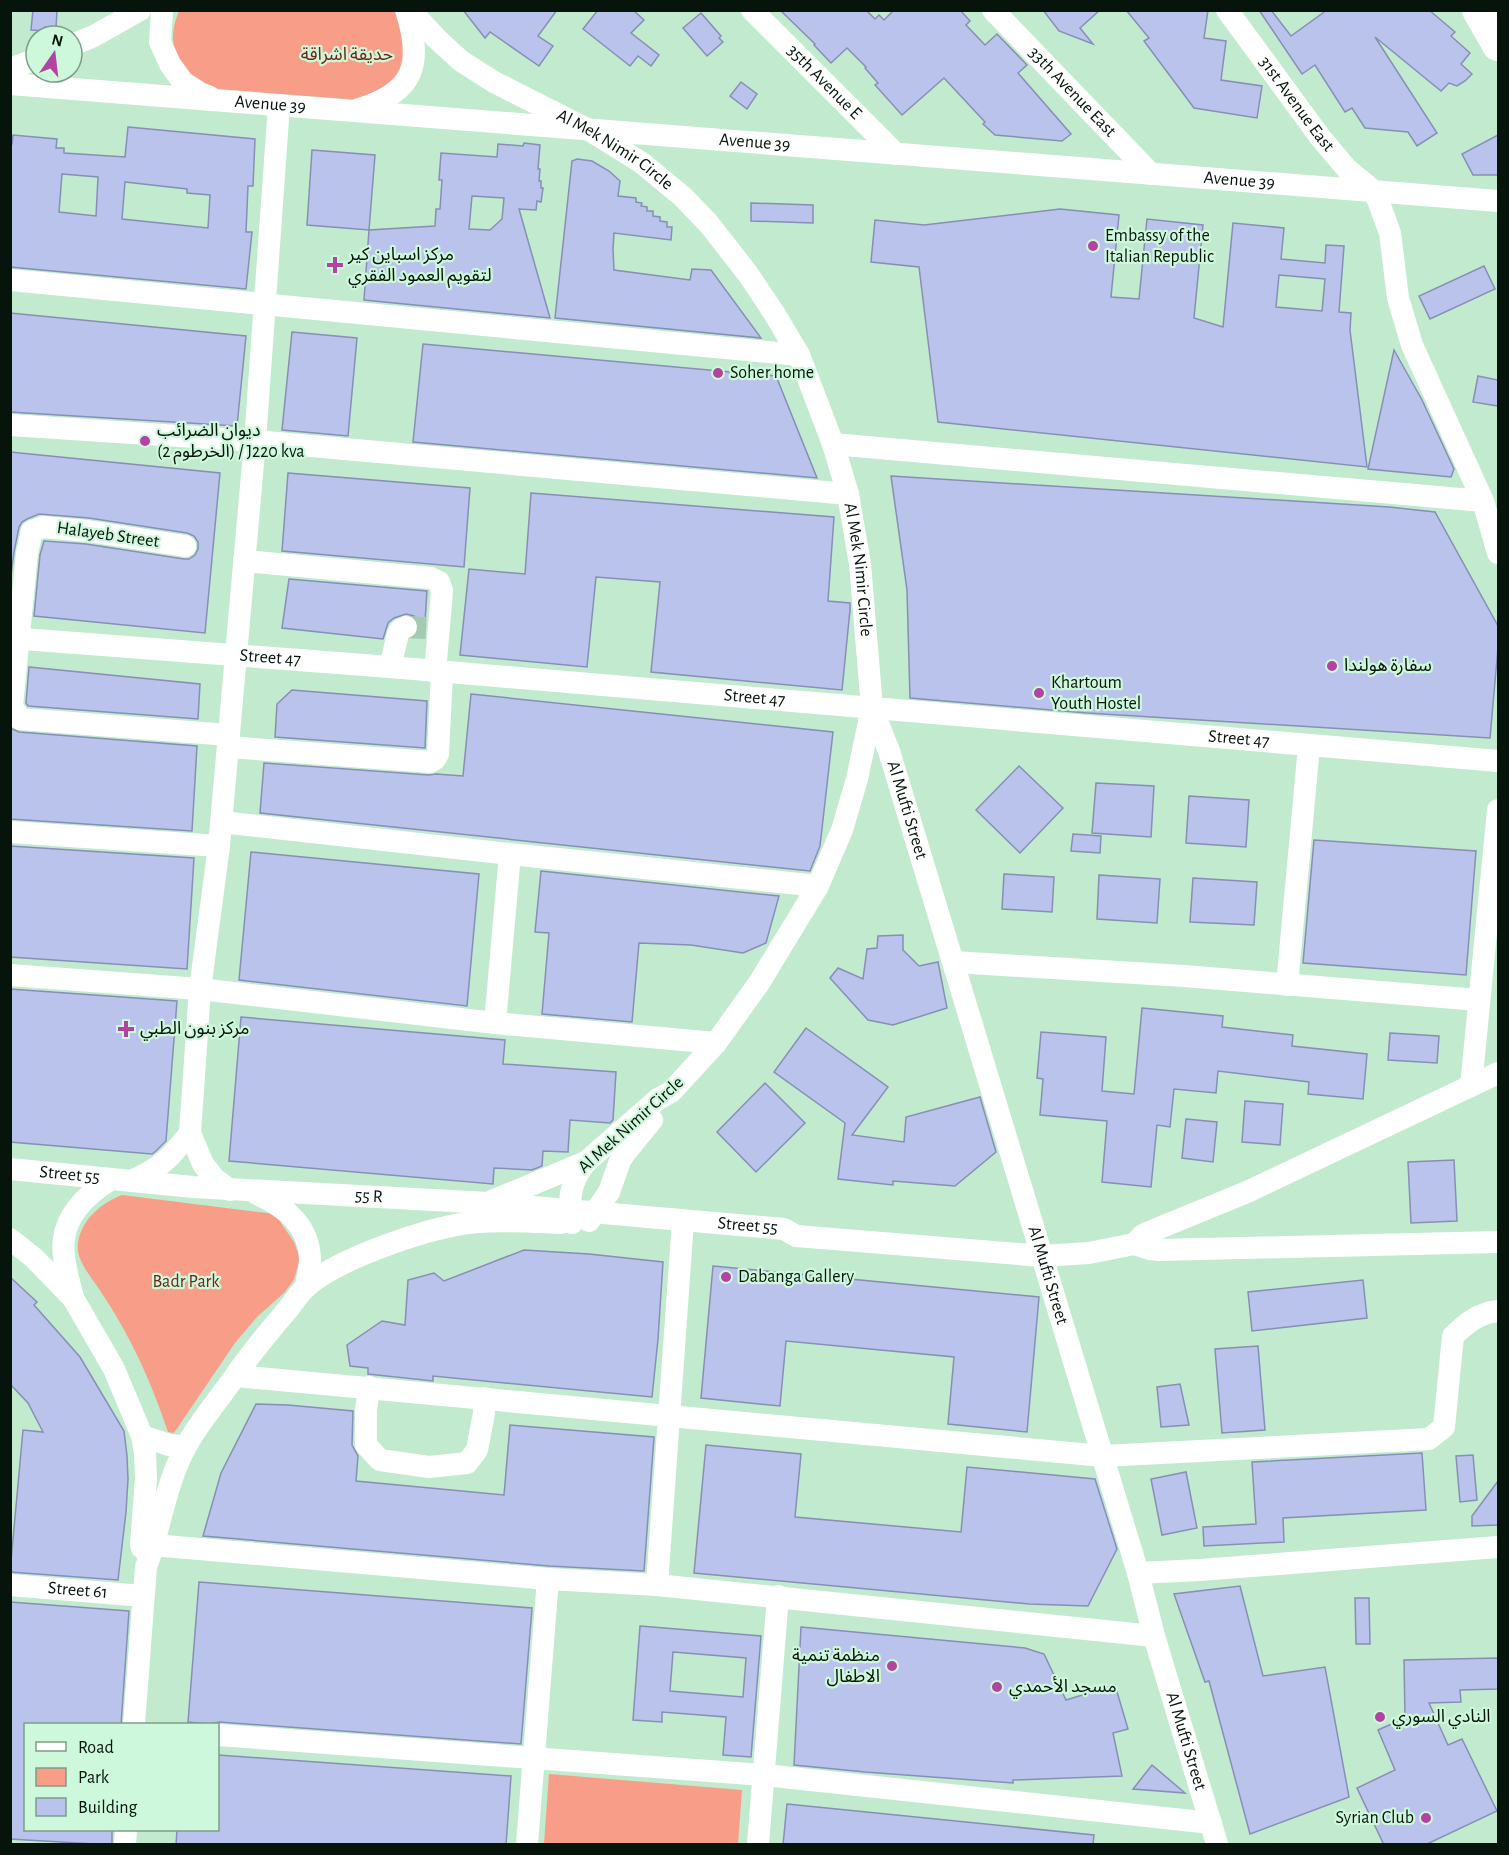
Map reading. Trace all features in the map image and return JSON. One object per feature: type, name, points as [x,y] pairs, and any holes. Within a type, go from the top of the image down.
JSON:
[{"type":"highway","points":[[1478,10],[1498,45]]},
{"type":"street","points":[[84,40],[140,10]]},
{"type":"street","points":[[162,10],[160,42],[175,73],[183,82],[200,93],[221,101]]},
{"type":"street","points":[[352,111],[383,101],[394,93],[411,73],[415,44],[408,10]]},
{"type":"street","name":"Al Mek Nimir Circle","points":[[408,10],[461,61],[494,82],[589,130],[642,163],[683,197],[709,224],[748,274],[799,356],[833,444],[848,494],[860,564],[872,708],[857,779],[842,830],[818,886],[759,983],[716,1043],[671,1092],[658,1099],[586,1162],[576,1174],[572,1184],[581,1217]]},
{"type":"street","name":"35th Avenue E","points":[[752,10],[896,154]]},
{"type":"street","name":"33th Avenue East","points":[[993,10],[1151,174]]},
{"type":"street","name":"31st Avenue East","points":[[1227,10],[1320,137],[1347,169],[1375,192]]},
{"type":"street","name":"Avenue 39","points":[[10,84],[1498,201]]},
{"type":"street","points":[[279,105],[255,441],[219,846],[200,989],[190,1133],[202,1164],[214,1178],[277,1203],[293,1217],[306,1241],[310,1259],[306,1287]]},
{"type":"street","points":[[1375,192],[1390,233],[1398,298],[1412,345],[1483,501],[1498,554]]},
{"type":"street","points":[[10,280],[799,356]]},
{"type":"street","points":[[10,425],[255,441],[848,494]]},
{"type":"street","points":[[833,444],[1483,501]]},
{"type":"street","name":"Halayeb Street","points":[[15,639],[32,531],[44,527],[185,546]]},
{"type":"street","points":[[15,639],[12,706],[20,719],[429,762],[435,759],[438,754],[439,672],[424,628],[442,591],[439,582],[431,578],[244,561]]},
{"type":"street","points":[[390,667],[400,630],[424,628]]},
{"type":"street","name":"Street 47","points":[[15,639],[390,667],[1498,761]]},
{"type":"street","name":"Al Mufti Street","points":[[872,708],[889,751],[954,962],[1138,1572],[1154,1636],[1217,1845]]},
{"type":"street","points":[[1287,985],[1309,746]]},
{"type":"street","points":[[1471,1086],[1498,810]]},
{"type":"street","points":[[221,822],[818,886]]},
{"type":"street","points":[[10,832],[219,846]]},
{"type":"street","points":[[495,1023],[510,854]]},
{"type":"street","points":[[954,962],[1184,976],[1479,1000]]},
{"type":"street","points":[[10,975],[200,989],[495,1023],[716,1043]]},
{"type":"street","points":[[1148,1242],[1247,1192],[1498,1073]]},
{"type":"street","points":[[581,1217],[609,1192],[620,1161],[664,1105],[671,1092]]},
{"type":"street","points":[[73,1298],[64,1252],[64,1238],[78,1207],[92,1191],[159,1167],[172,1156],[190,1133]]},
{"type":"street","points":[[488,1203],[586,1162]]},
{"type":"street","name":"Street 55","points":[[10,1169],[120,1181]]},
{"type":"street","name":"55 R","points":[[120,1181],[240,1190],[488,1203]]},
{"type":"street","points":[[613,1181],[626,1203],[648,1217]]},
{"type":"street","name":"Street 55","points":[[488,1203],[581,1217],[648,1217],[682,1228],[784,1229],[796,1236],[1042,1256],[1089,1253],[1148,1242]]},
{"type":"street","points":[[148,1544],[167,1489],[186,1446],[254,1349],[306,1287],[323,1274],[341,1264],[389,1245],[442,1228],[479,1222],[581,1217],[682,1228],[657,1585]]},
{"type":"street","points":[[10,1239],[34,1258],[73,1298],[114,1369],[142,1436],[145,1453],[148,1544],[134,1723]]},
{"type":"street","points":[[1148,1242],[1498,1242]]},
{"type":"street","points":[[236,1376],[1103,1456],[1429,1439],[1444,1427],[1453,1336],[1468,1321],[1498,1311]]},
{"type":"street","points":[[369,1388],[366,1445],[380,1460],[429,1467],[467,1463],[477,1450],[484,1413],[484,1398]]},
{"type":"street","points":[[142,1436],[170,1445],[186,1446]]},
{"type":"street","points":[[148,1544],[548,1579],[657,1585],[778,1596],[1154,1636]]},
{"type":"street","points":[[1138,1572],[1200,1570],[1498,1548]]},
{"type":"street","points":[[527,1845],[548,1579]]},
{"type":"street","name":"Street 61","points":[[10,1585],[143,1596]]},
{"type":"street","points":[[758,1845],[778,1596]]},
{"type":"street","points":[[219,1735],[764,1775],[1211,1823]]},
{"type":"green space","name":"حديقة اشراقة","points":[[397,10],[407,50],[399,72],[388,86],[360,100],[202,88],[181,61],[174,45],[173,35],[179,11]]},
{"type":"green space","name":"Badr Park","points":[[122,1195],[275,1214],[294,1242],[300,1258],[294,1280],[235,1343],[174,1433],[168,1432],[155,1395],[131,1343],[79,1256],[78,1243],[83,1227],[93,1213]]},
{"type":"green space","points":[[549,1774],[742,1790],[738,1844],[544,1844]]},
{"type":"building","points":[[33,10],[57,10],[56,24],[32,24]]},
{"type":"building","points":[[463,10],[557,10],[538,36],[553,46],[539,66],[490,32],[485,38]]},
{"type":"building","points":[[598,10],[633,10],[644,20],[631,33],[659,55],[651,66],[638,56],[630,66],[583,29]]},
{"type":"building","points":[[780,10],[866,10],[875,19],[879,15],[884,20],[894,10],[960,10],[970,21],[966,25],[985,45],[997,34],[1027,65],[1018,73],[1071,134],[1062,141],[995,135],[944,78],[902,115],[875,85],[878,83],[866,67],[847,48],[831,63]]},
{"type":"building","points":[[1043,10],[1100,10],[1080,28],[1093,44],[1059,31]]},
{"type":"building","points":[[1126,10],[1208,10],[1204,38],[1226,41],[1221,80],[1262,86],[1257,118],[1194,108],[1144,41],[1149,38]]},
{"type":"building","points":[[1259,10],[1271,10],[1291,36],[1327,10],[1429,10],[1455,32],[1451,36],[1470,53],[1461,64],[1472,74],[1457,86],[1449,83],[1441,91],[1375,37],[1437,133],[1417,146],[1408,132],[1365,128],[1352,108],[1345,112],[1315,65],[1302,74]]},
{"type":"building","points":[[701,13],[721,36],[719,38],[723,42],[707,56],[683,28]]},
{"type":"building","points":[[741,82],[757,94],[747,109],[730,96]]},
{"type":"building","points":[[128,127],[255,139],[253,186],[248,186],[246,232],[252,232],[246,289],[10,267],[10,144],[12,144],[13,135],[57,139],[56,148],[64,148],[64,153],[125,157]],"holes":[[[62,174],[98,177],[96,216],[59,212]],[[125,182],[187,189],[187,193],[210,195],[208,228],[122,219]]]},
{"type":"building","points":[[1498,135],[1498,175],[1473,175],[1462,154]]},
{"type":"building","points":[[524,143],[540,145],[538,169],[540,169],[539,181],[543,188],[541,202],[537,201],[536,210],[519,209],[550,318],[364,300],[369,230],[435,226],[436,209],[440,209],[441,153],[497,157],[498,144],[523,146]],"holes":[[[472,196],[504,198],[502,219],[490,230],[469,229]]]},
{"type":"building","points":[[312,150],[375,155],[369,230],[307,225]]},
{"type":"building","points":[[577,159],[592,161],[609,171],[620,181],[618,196],[636,198],[636,202],[647,207],[647,211],[653,211],[653,216],[660,217],[660,221],[667,222],[667,227],[672,227],[671,240],[614,233],[614,270],[690,280],[692,269],[711,270],[761,338],[555,318],[572,161]]},
{"type":"building","points":[[751,203],[813,205],[813,223],[751,221]]},
{"type":"building","points":[[1060,209],[1119,215],[1111,297],[1139,299],[1147,219],[1203,225],[1194,318],[1223,327],[1233,223],[1284,228],[1281,259],[1325,263],[1326,245],[1344,246],[1339,312],[1351,313],[1350,330],[1367,467],[938,422],[919,267],[871,262],[875,220],[924,225]],"holes":[[[1279,275],[1325,279],[1322,311],[1276,307]]]},
{"type":"building","points":[[1484,266],[1495,289],[1430,319],[1419,296]]},
{"type":"building","points":[[10,313],[246,336],[237,426],[10,412]]},
{"type":"building","points":[[292,332],[357,338],[348,436],[282,430]]},
{"type":"building","points":[[423,344],[776,376],[817,478],[413,442]]},
{"type":"building","points":[[1394,350],[1422,400],[1454,469],[1451,477],[1368,469]]},
{"type":"building","points":[[1478,376],[1498,380],[1498,406],[1473,402]]},
{"type":"building","points":[[10,452],[220,473],[205,633],[34,616],[40,555],[44,541],[86,544],[184,559],[195,555],[198,542],[194,536],[187,533],[89,518],[39,514],[22,522],[19,527],[10,583]]},
{"type":"building","points":[[288,473],[470,488],[464,567],[282,551]]},
{"type":"building","points":[[891,476],[1389,507],[1435,512],[1498,626],[1490,738],[1087,713],[910,698],[907,590]]},
{"type":"building","points":[[531,493],[834,517],[828,601],[850,603],[842,690],[651,672],[660,582],[596,577],[587,667],[460,655],[469,569],[525,574]]},
{"type":"building","points":[[289,579],[427,591],[424,637],[415,636],[419,628],[418,622],[414,616],[406,614],[388,623],[383,639],[282,628]]},
{"type":"building","points":[[29,667],[200,684],[198,719],[28,706],[26,703]]},
{"type":"building","points":[[292,690],[427,701],[425,748],[275,737],[277,704]]},
{"type":"building","points":[[471,694],[833,732],[820,846],[810,871],[260,813],[264,763],[463,776]]},
{"type":"building","points":[[10,728],[19,732],[197,746],[192,831],[10,819]]},
{"type":"building","points":[[1019,766],[1063,808],[1020,853],[976,810]]},
{"type":"building","points":[[1096,783],[1154,786],[1151,837],[1092,833]]},
{"type":"building","points":[[1189,796],[1249,800],[1246,847],[1186,843]]},
{"type":"building","points":[[1073,834],[1101,836],[1100,853],[1071,851]]},
{"type":"building","points":[[1314,840],[1476,851],[1466,975],[1303,963]]},
{"type":"building","points":[[10,846],[194,858],[187,969],[10,957]]},
{"type":"building","points":[[251,852],[479,874],[467,1006],[239,980]]},
{"type":"building","points":[[541,871],[779,896],[766,943],[743,953],[691,945],[639,943],[632,1022],[542,1014],[549,933],[535,932]]},
{"type":"building","points":[[1004,874],[1054,877],[1052,912],[1002,909]]},
{"type":"building","points":[[1099,875],[1160,879],[1157,923],[1097,919]]},
{"type":"building","points":[[1193,878],[1257,882],[1254,925],[1190,922]]},
{"type":"building","points":[[903,935],[903,950],[919,966],[938,962],[947,1008],[893,1025],[868,1020],[830,978],[838,968],[863,979],[867,949],[877,948],[878,936]]},
{"type":"building","points":[[10,989],[177,1001],[166,1141],[156,1151],[152,1154],[10,1142]]},
{"type":"building","points":[[1142,1008],[1223,1016],[1222,1027],[1293,1035],[1292,1046],[1367,1054],[1363,1099],[1308,1094],[1309,1082],[1218,1071],[1216,1093],[1174,1089],[1170,1127],[1157,1125],[1151,1187],[1102,1182],[1107,1121],[1040,1115],[1043,1079],[1037,1078],[1041,1032],[1106,1037],[1102,1091],[1134,1094]]},
{"type":"building","points":[[241,1017],[505,1040],[503,1064],[616,1072],[613,1120],[610,1123],[570,1120],[568,1152],[543,1151],[542,1166],[532,1170],[494,1168],[493,1184],[229,1161]]},
{"type":"building","points":[[806,1028],[888,1087],[852,1135],[904,1142],[906,1117],[980,1097],[996,1152],[955,1186],[893,1181],[893,1185],[838,1179],[845,1123],[774,1072]]},
{"type":"building","points":[[1390,1033],[1439,1036],[1437,1063],[1388,1060]]},
{"type":"building","points":[[765,1083],[805,1123],[756,1172],[717,1132]]},
{"type":"building","points":[[1245,1101],[1283,1104],[1280,1145],[1242,1142]]},
{"type":"building","points":[[1186,1119],[1217,1122],[1213,1162],[1182,1158]]},
{"type":"building","points":[[1454,1160],[1457,1221],[1411,1223],[1408,1162]]},
{"type":"building","points":[[524,1250],[663,1262],[652,1397],[433,1376],[433,1381],[368,1374],[368,1368],[350,1366],[347,1345],[382,1321],[405,1325],[408,1280],[434,1273],[444,1281]]},
{"type":"building","points":[[713,1266],[1039,1297],[1027,1432],[948,1424],[954,1357],[786,1341],[780,1406],[701,1398]]},
{"type":"building","points":[[10,1277],[37,1302],[34,1305],[80,1357],[124,1431],[128,1479],[118,1580],[10,1572],[23,1430],[43,1432],[28,1403],[10,1384]]},
{"type":"building","points":[[1363,1280],[1367,1318],[1252,1331],[1248,1292]]},
{"type":"building","points":[[1258,1346],[1265,1430],[1222,1433],[1215,1349]]},
{"type":"building","points":[[1180,1384],[1189,1425],[1161,1427],[1157,1387]]},
{"type":"building","points":[[256,1404],[353,1411],[352,1445],[358,1456],[356,1481],[504,1495],[510,1425],[654,1437],[644,1571],[549,1566],[203,1536],[221,1473]]},
{"type":"building","points":[[706,1445],[801,1454],[795,1517],[961,1532],[967,1467],[1095,1479],[1117,1549],[1088,1606],[1029,1604],[694,1573]]},
{"type":"building","points":[[1422,1453],[1426,1510],[1283,1518],[1284,1542],[1204,1546],[1203,1527],[1256,1524],[1252,1462]]},
{"type":"building","points":[[1473,1455],[1477,1500],[1460,1502],[1456,1456]]},
{"type":"building","points":[[1186,1472],[1197,1528],[1162,1535],[1151,1479]]},
{"type":"building","points":[[1498,1481],[1498,1525],[1472,1526],[1472,1516]]},
{"type":"building","points":[[199,1582],[532,1608],[521,1744],[219,1722],[188,1722]]},
{"type":"building","points":[[1240,1586],[1263,1676],[1325,1667],[1349,1797],[1250,1834],[1209,1681],[1205,1682],[1174,1594]]},
{"type":"building","points":[[1355,1598],[1369,1598],[1370,1644],[1356,1644]]},
{"type":"building","points":[[10,1602],[129,1611],[121,1723],[24,1723],[24,1831],[112,1831],[112,1845],[10,1839]]},
{"type":"building","points":[[640,1626],[761,1636],[751,1757],[723,1755],[726,1717],[662,1712],[662,1722],[633,1720]],"holes":[[[673,1652],[746,1658],[743,1697],[670,1691]]]},
{"type":"building","points":[[801,1627],[1025,1648],[1044,1654],[1066,1700],[1115,1685],[1128,1729],[1113,1733],[1122,1776],[1013,1780],[1013,1783],[794,1765]]},
{"type":"building","points":[[1498,1658],[1498,1689],[1460,1690],[1461,1702],[1429,1703],[1448,1745],[1462,1739],[1497,1811],[1425,1845],[1384,1845],[1357,1788],[1395,1770],[1378,1730],[1405,1718],[1404,1660]]},
{"type":"building","points":[[219,1755],[511,1776],[506,1845],[176,1845],[177,1831],[219,1831]]},
{"type":"building","points":[[1152,1765],[1185,1793],[1133,1789]]},
{"type":"building","points":[[787,1804],[1094,1835],[1093,1845],[783,1845]]},
{"type":"tunnel","points":[[406,627],[426,628]]},
{"type":"place","name":"Embassy of the Italian Republic","points":[[1093,246]]},
{"type":"place","name":"مركز اسباين كير لتقويم العمود الفقري","points":[[335,265]]},
{"type":"place","name":"Soher home","points":[[718,373]]},
{"type":"place","name":"ديوان الضرائب (الخرطوم 2) / J220 kva","points":[[145,441]]},
{"type":"place","name":"سفارة هولندا","points":[[1332,666]]},
{"type":"place","name":"Khartoum Youth Hostel","points":[[1039,693]]},
{"type":"place","name":"مركز بنون الطبي","points":[[126,1029]]},
{"type":"place","name":"Dabanga Gallery","points":[[726,1277]]},
{"type":"place","name":"منظمة تنمية الاطفال","points":[[892,1666]]},
{"type":"place","name":"مسجد الأحمدي","points":[[997,1687]]},
{"type":"place","name":"النادي السوري","points":[[1380,1717]]},
{"type":"place","name":"Syrian Club","points":[[1426,1818]]}]
